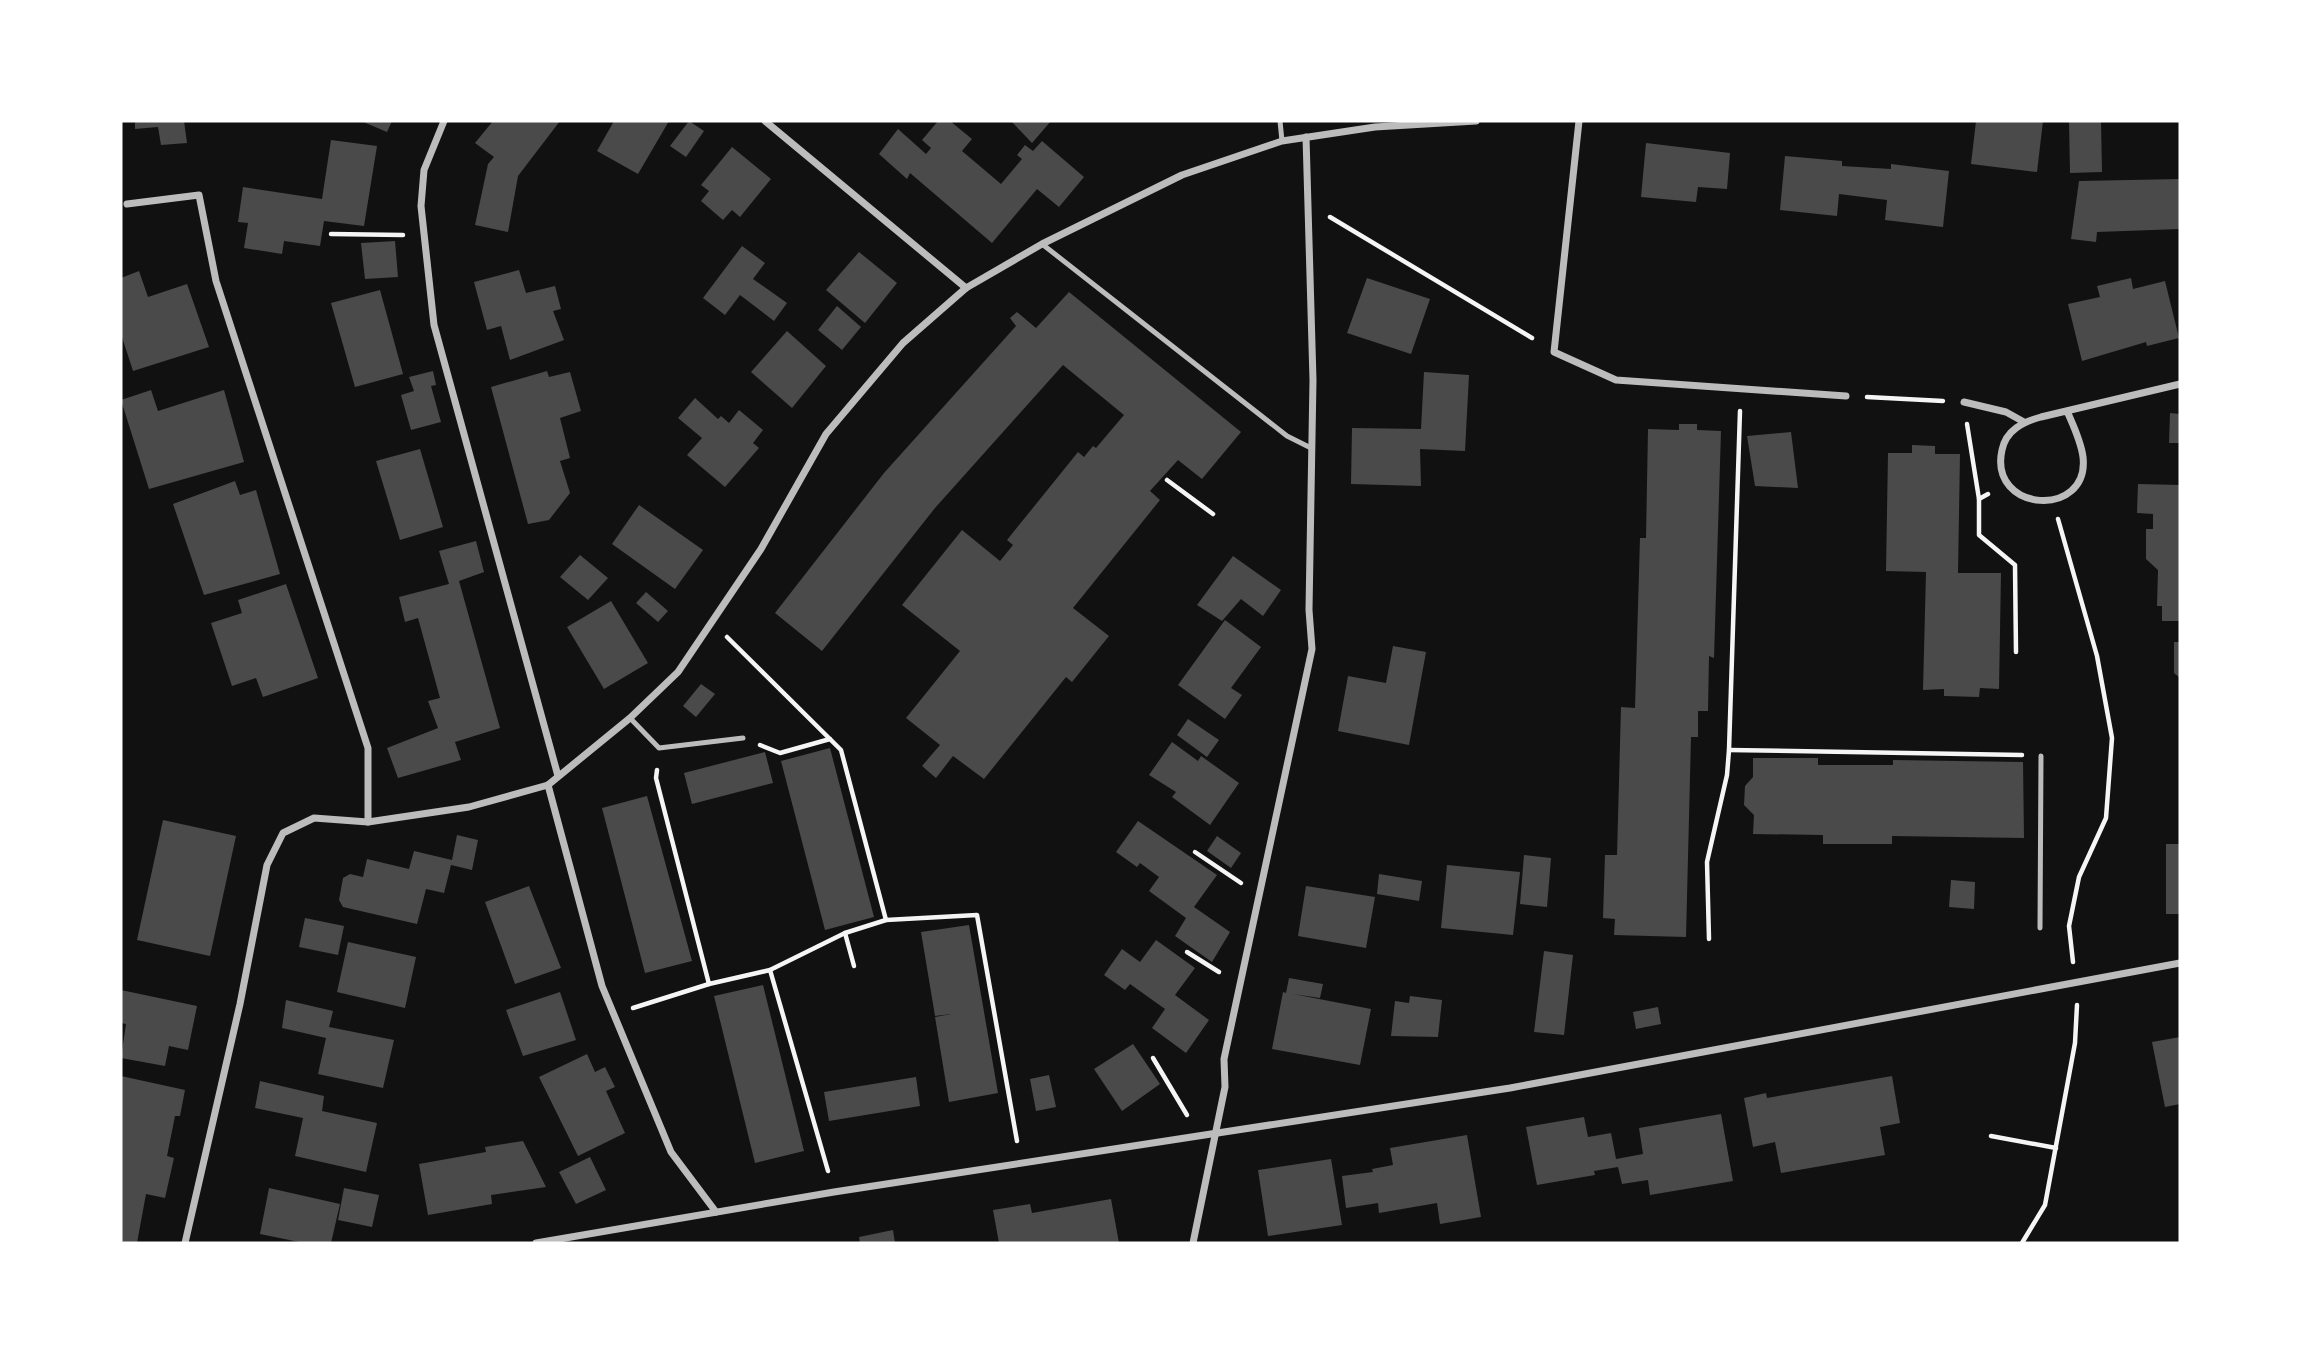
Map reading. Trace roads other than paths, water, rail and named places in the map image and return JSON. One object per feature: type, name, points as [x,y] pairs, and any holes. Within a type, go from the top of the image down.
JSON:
[{"type":"street","points":[[443,121],[431,146],[424,170],[422,234],[434,325],[558,776]]},
{"type":"street","points":[[765,121],[966,288]]},
{"type":"street","points":[[185,1243],[240,1004],[267,865],[283,833],[314,818],[368,822],[469,807],[548,785],[630,718],[678,672],[714,623],[761,550],[826,434],[903,343],[966,288],[1041,244],[1182,175],[1282,141],[1375,127],[1476,121]]},
{"type":"street","points":[[1579,121],[1553,352],[1616,380],[1846,396]]},
{"type":"street","points":[[1193,1243],[1225,1087],[1224,1059],[1312,649],[1312,380],[1306,137]]},
{"type":"street","points":[[127,204],[199,195],[216,281],[368,748],[368,822]]},
{"type":"street","points":[[2067,411],[2083,457],[2082,475],[2075,486],[2053,501],[2027,499],[2007,482],[2001,458],[2003,445],[2010,434],[2024,422],[2067,411],[2180,384]]},
{"type":"street","points":[[1964,402],[2006,412],[2024,422]]},
{"type":"street","points":[[548,785],[602,986],[613,1014],[671,1152],[716,1212]]},
{"type":"street","points":[[537,1243],[834,1192],[1021,1162],[1200,1138],[1712,1053],[2180,963]]},
{"type":"lane","points":[[1280,121],[1282,141]]},
{"type":"lane","points":[[1041,244],[1287,436],[1311,448]]},
{"type":"lane","points":[[630,718],[659,748],[743,738]]},
{"type":"lane","points":[[2040,928],[2041,756]]}]
